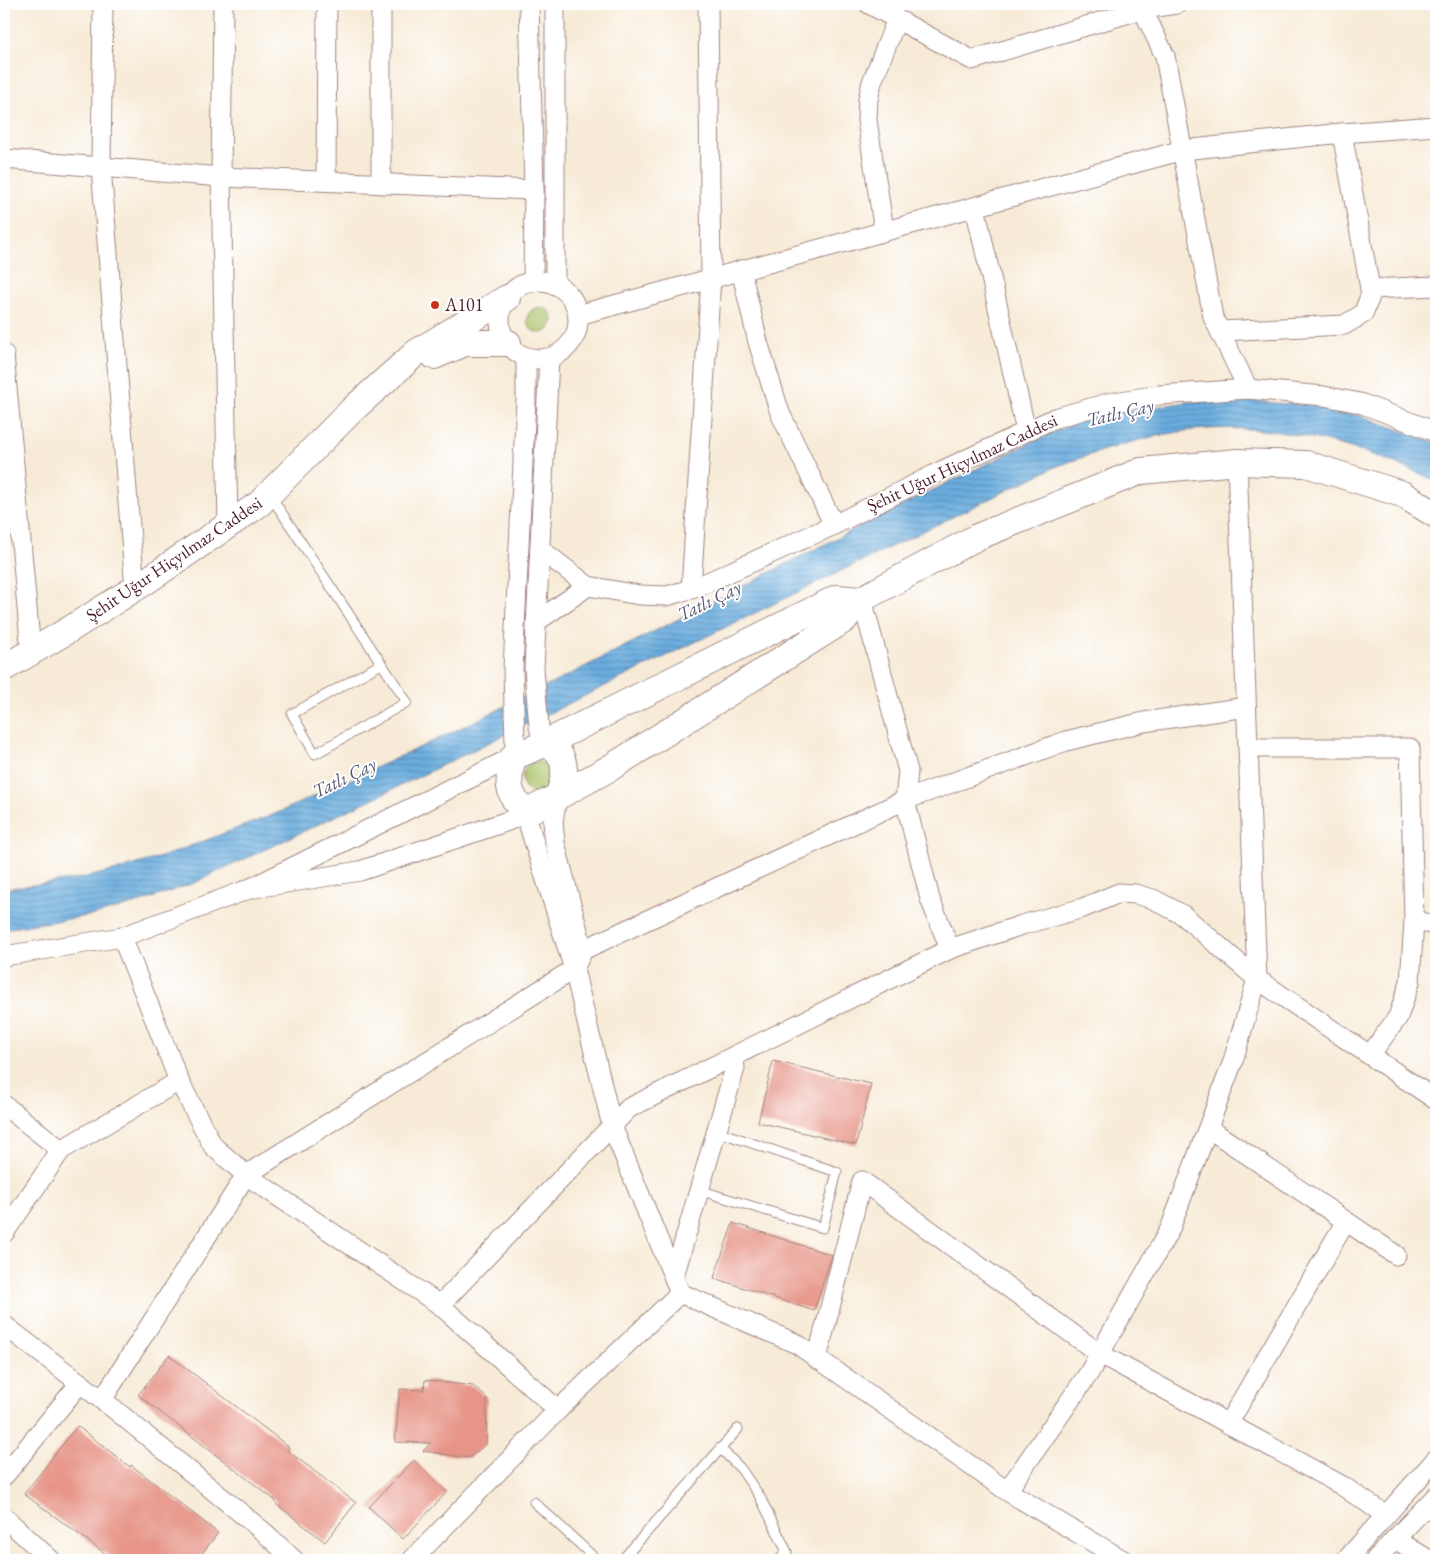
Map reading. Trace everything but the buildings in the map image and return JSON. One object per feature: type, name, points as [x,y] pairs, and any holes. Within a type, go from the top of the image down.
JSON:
[{"type":"street","points":[[103,4],[100,167],[135,589]]},
{"type":"street","points":[[223,4],[221,177],[228,525]]},
{"type":"street","points":[[326,181],[328,4]]},
{"type":"street","points":[[381,4],[381,184]]},
{"type":"street","points":[[529,4],[534,190],[533,282]]},
{"type":"street","points":[[555,4],[555,285]]},
{"type":"street","points":[[691,589],[711,278],[708,4]]},
{"type":"street","points":[[869,4],[972,60],[1142,7],[1176,4]]},
{"type":"street","points":[[1142,7],[1164,56],[1213,317],[1248,388]]},
{"type":"street","points":[[884,231],[867,120],[868,99],[872,82],[897,19]]},
{"type":"street","points":[[578,315],[1183,150],[1342,133],[1436,126]]},
{"type":"street","points":[[1220,331],[1344,325],[1363,314],[1371,294],[1342,133]]},
{"type":"street","points":[[4,159],[221,177],[534,190]]},
{"type":"street","points":[[975,207],[1026,431]]},
{"type":"street","points":[[741,270],[758,342],[780,413],[834,524]]},
{"type":"street","points":[[352,410],[432,357],[465,344],[517,350],[539,359],[549,358],[564,351],[573,341],[578,328],[578,315],[574,302],[566,292],[555,285],[533,282],[517,288],[508,298],[502,310],[500,322],[502,333],[517,350],[526,400],[513,669],[514,751],[509,785],[510,794],[525,813],[574,969],[612,1126],[677,1285],[797,1344],[1006,1491],[1123,1560]]},
{"type":"street","points":[[1370,289],[1436,286]]},
{"type":"street","points":[[352,410],[417,352],[508,298]]},
{"type":"street","points":[[4,354],[31,652]]},
{"type":"street","points":[[549,358],[534,669],[542,738],[558,752],[565,774],[562,789],[557,797],[553,822],[554,842],[583,950]]},
{"type":"street","name":"Şehit Uğur Hiçyılmaz Caddesi","points":[[588,586],[639,595],[667,596],[691,589],[834,524],[1026,431],[1056,418],[1108,403],[1159,395],[1248,388],[1300,393],[1360,403],[1436,432]]},
{"type":"street","name":"Şehit Uğur Hiçyılmaz Caddesi","points":[[4,668],[135,589],[259,504],[352,410]]},
{"type":"street","points":[[249,889],[360,871],[508,821],[610,768],[844,620],[861,599],[977,537],[1141,471],[1237,462],[1306,464],[1402,494],[1436,515]]},
{"type":"street","points":[[1006,1491],[1089,1373],[1170,1229],[1233,1060],[1257,979],[1237,462]]},
{"type":"street","points":[[536,622],[588,586],[540,549]]},
{"type":"street","points":[[4,956],[122,937],[249,889],[514,751],[837,598],[861,599]]},
{"type":"street","points":[[861,599],[908,771],[905,800],[930,899],[950,949]]},
{"type":"street","points":[[102,1400],[246,1175],[574,969],[583,950],[905,800],[1066,740],[1144,722],[1246,707]]},
{"type":"street","points":[[1248,748],[1410,748],[1414,921],[1410,982],[1398,1017],[1370,1055]]},
{"type":"street","points":[[440,1305],[629,1108],[950,949],[1022,925],[1083,908],[1119,893],[1135,894],[1153,899],[1183,915],[1257,979],[1436,1100]]},
{"type":"street","points":[[1414,921],[1436,925]]},
{"type":"street","points":[[122,937],[180,1082],[213,1146],[246,1175],[440,1305],[558,1410]]},
{"type":"street","points":[[412,1560],[677,1285],[699,1190],[734,1068],[734,1056]]},
{"type":"street","points":[[4,1233],[61,1150],[180,1082]]},
{"type":"street","points":[[4,1106],[61,1150]]},
{"type":"street","points":[[1208,1128],[1396,1255]]},
{"type":"street","points":[[817,1359],[862,1181],[1100,1354],[1341,1485],[1386,1515]]},
{"type":"street","points":[[1228,1424],[1346,1220]]},
{"type":"street","points":[[4,1325],[102,1400],[265,1533],[294,1560]]},
{"type":"street","points":[[4,1476],[80,1384]]},
{"type":"street","points":[[1346,1560],[1436,1459]]},
{"type":"street","points":[[1376,1560],[1436,1496]]},
{"type":"street","points":[[4,1517],[51,1560]]},
{"type":"street","points":[[1395,1539],[1429,1560]]},
{"type":"lane","points":[[269,494],[407,702],[315,754],[292,714],[381,664]]},
{"type":"lane","points":[[699,1190],[822,1228],[838,1172],[716,1131]]},
{"type":"lane","points":[[622,1560],[738,1429]]},
{"type":"lane","points":[[720,1448],[740,1468],[760,1497],[787,1552],[779,1560]]},
{"type":"lane","points":[[534,1502],[597,1560]]},
{"type":"green space","points":[[540,307],[549,311],[553,320],[549,329],[540,333],[531,329],[527,320],[531,311]]},
{"type":"green space","points":[[538,762],[544,763],[549,767],[553,772],[553,784],[549,789],[544,793],[538,794],[532,793],[527,789],[523,784],[522,778],[523,772],[527,767],[532,763]]},
{"type":"water","points":[[1242,398],[1273,403],[1316,405],[1364,417],[1436,443],[1436,481],[1408,468],[1349,447],[1287,433],[1256,430],[1225,428],[1176,432],[1106,450],[1055,467],[406,783],[194,883],[138,903],[94,915],[4,929],[4,889],[77,879],[118,870],[164,856],[275,814],[440,738],[551,684],[886,513],[1039,438],[1090,417],[1187,402]]},
{"type":"place","name":"A101","points":[[435,305]]},
{"type":"water label","name":"Tatlı Çay","points":[[1120,412]]},
{"type":"water label","name":"Tatlı Çay","points":[[709,600]]},
{"type":"water label","name":"Tatlı Çay","points":[[344,777]]}]
